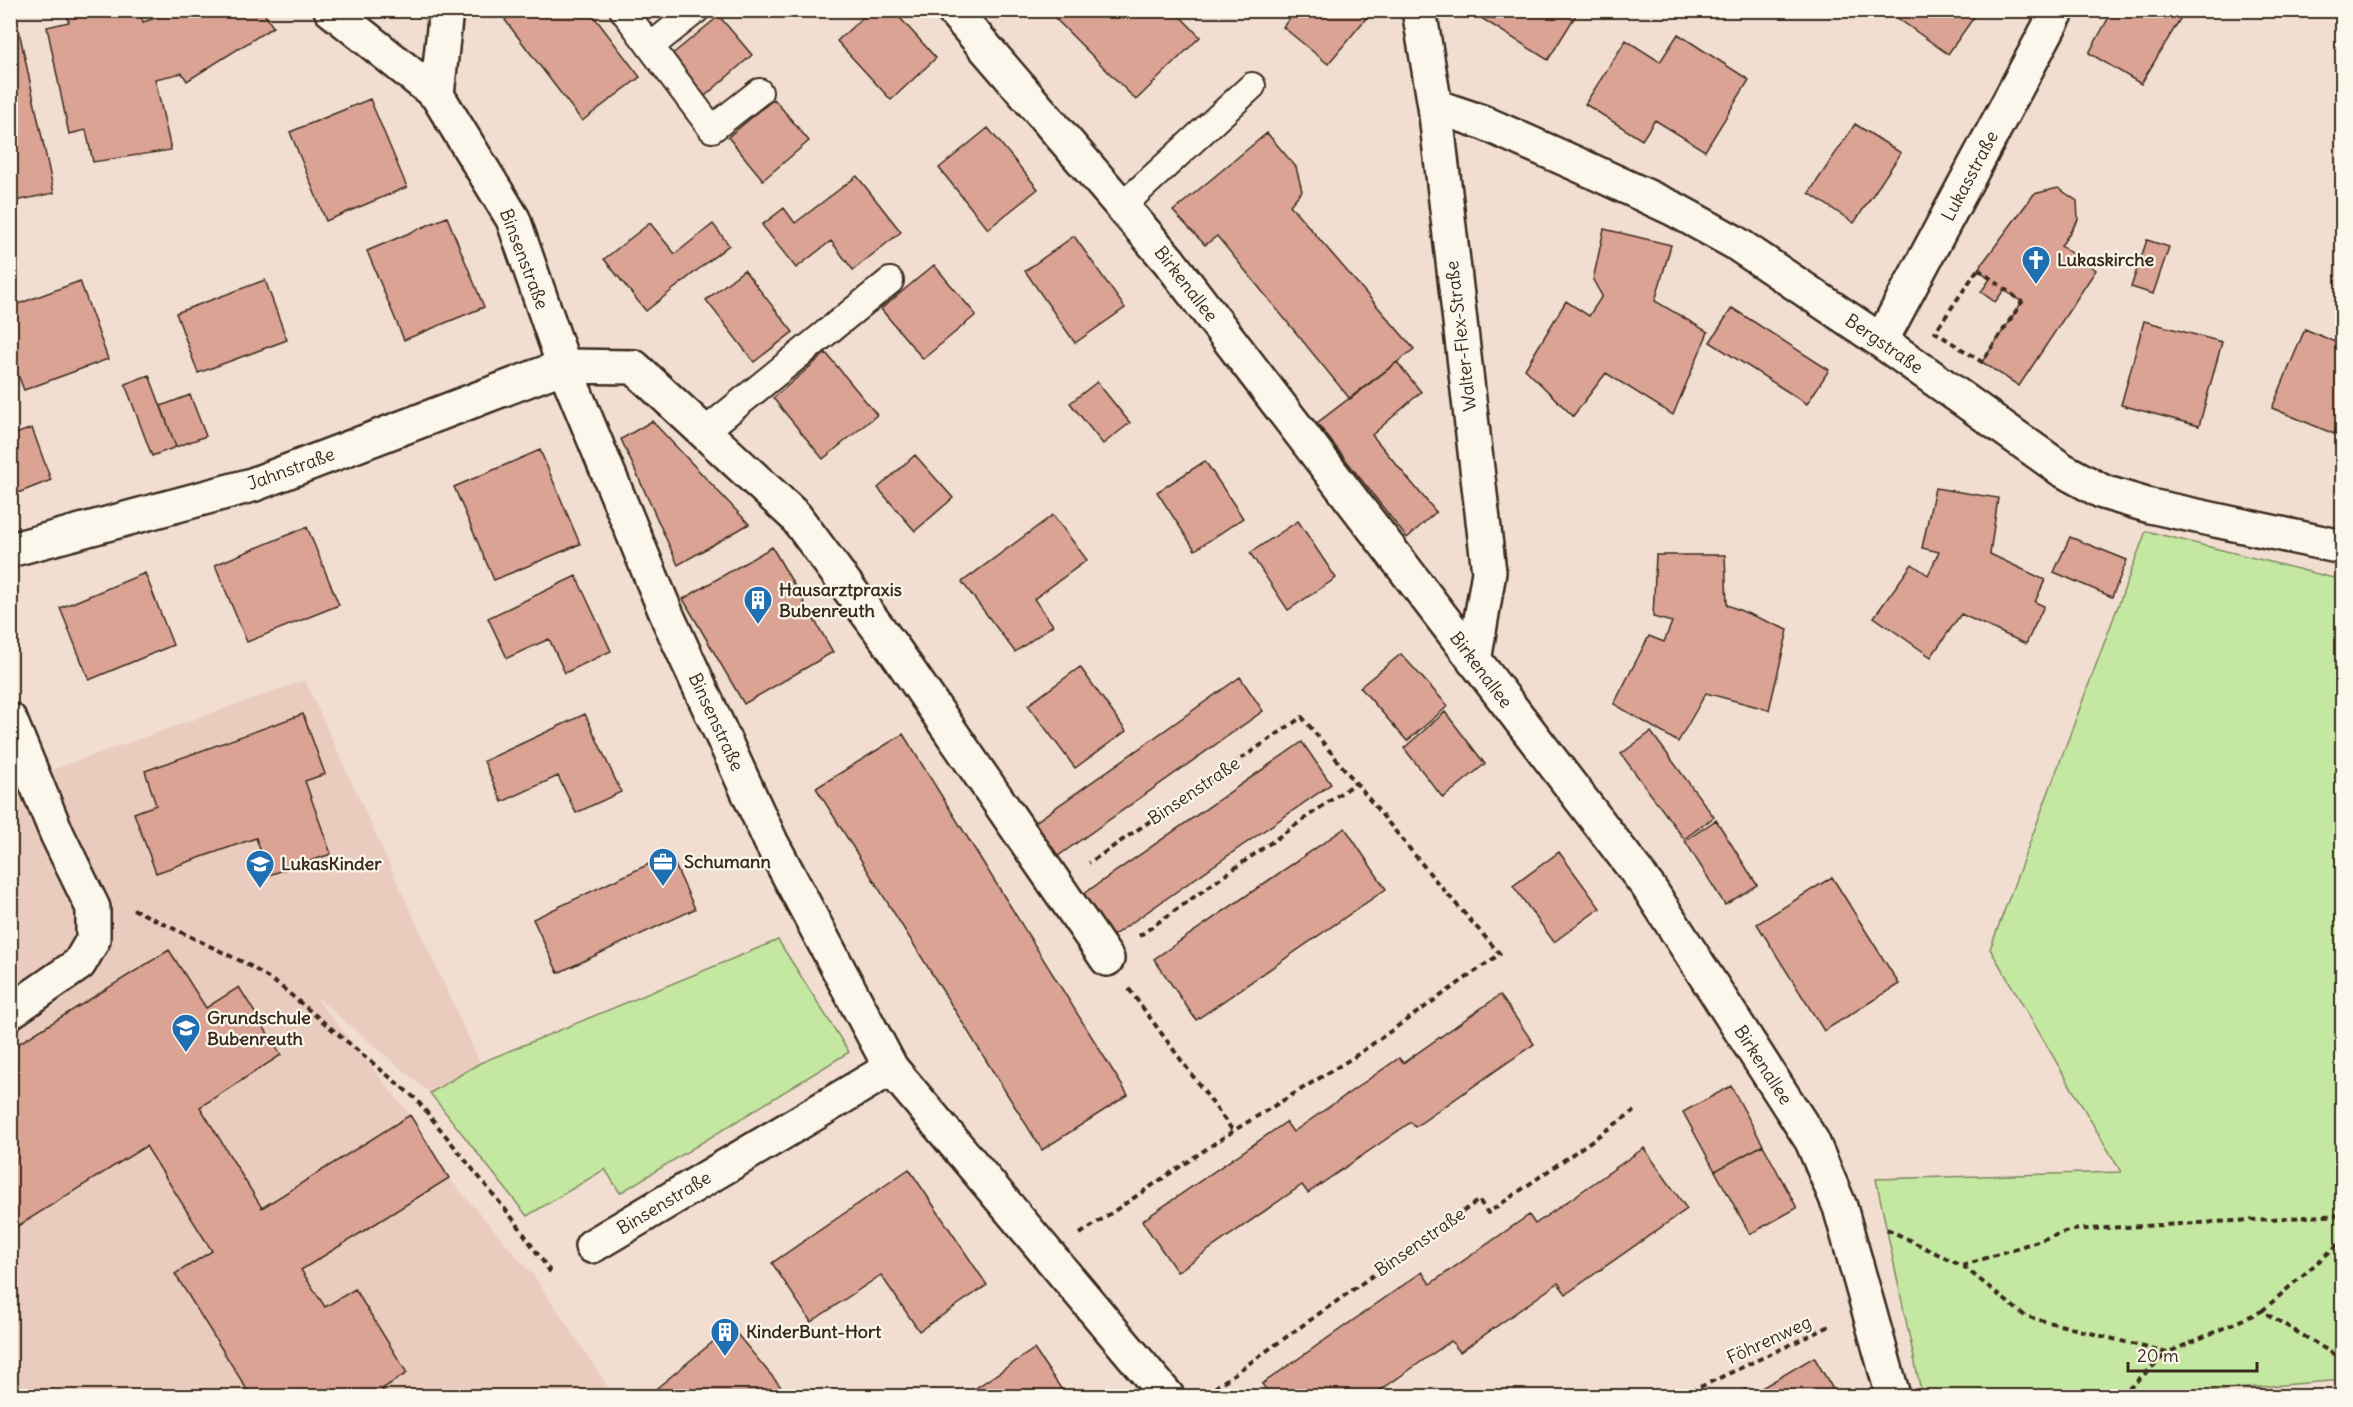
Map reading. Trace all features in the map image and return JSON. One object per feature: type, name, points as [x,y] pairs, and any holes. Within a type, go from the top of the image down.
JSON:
[{"type":"street","name":"Binsenstraße","points":[[331,10],[437,95],[513,219],[564,366],[669,620],[771,842],[891,1068],[1167,1396]]},
{"type":"street","points":[[437,95],[446,10]]},
{"type":"street","name":"Birkenallee","points":[[953,10],[1176,270],[1648,888],[1812,1141],[1840,1207],[1893,1396]]},
{"type":"street","name":"Walter-Flex-Straße","points":[[1419,10],[1435,105],[1489,572],[1474,661]]},
{"type":"street","name":"Lukasstraße","points":[[1881,341],[2058,10]]},
{"type":"street","name":"Bergstraße","points":[[1435,105],[1482,122],[1674,209],[1734,242],[1881,341],[2061,469],[2103,492],[2151,506],[2343,546]]},
{"type":"street","points":[[564,366],[634,367],[795,516],[896,652],[1107,959]]},
{"type":"street","name":"Jahnstraße","points":[[10,550],[252,485],[564,366]]},
{"type":"street","points":[[10,720],[57,834],[93,908],[93,940],[79,964],[10,1012]]},
{"type":"street","name":"Binsenstraße","points":[[592,1246],[891,1068]]},
{"type":"lane","points":[[623,10],[712,129],[759,92]]},
{"type":"lane","points":[[651,46],[696,10]]},
{"type":"lane","points":[[1122,206],[1252,86]]},
{"type":"lane","points":[[704,432],[890,281]]},
{"type":"path","points":[[1978,269],[2022,302],[1982,362],[1935,332],[1978,269]]},
{"type":"path","name":"Binsenstraße","points":[[1056,886],[1302,717],[1356,783]]},
{"type":"path","points":[[1048,1255],[1233,1131],[1354,1057],[1500,954],[1436,881],[1356,783],[1107,959],[1233,1131]]},
{"type":"path","points":[[82,885],[247,964],[279,985],[356,1047],[417,1099],[510,1215],[551,1273]]},
{"type":"path","name":"Binsenstraße","points":[[1202,1396],[1479,1200],[1488,1213],[1634,1111]]},
{"type":"path","points":[[1840,1207],[1962,1266],[2025,1316],[2167,1353]]},
{"type":"path","points":[[1962,1266],[2071,1230],[2343,1215]]},
{"type":"path","points":[[2121,1396],[2167,1353],[2262,1311],[2343,1241]]},
{"type":"path","name":"Föhrenweg","points":[[1681,1396],[1868,1308]]},
{"type":"path","points":[[2262,1311],[2343,1359]]},
{"type":"shaded area","name":"Grundschule Bubenreuth","points":[[305,680],[480,1063],[430,1093],[314,995],[410,1115],[449,1178],[537,1280],[614,1396],[11,1396],[11,786]]},
{"type":"green space","points":[[2146,531],[2342,580],[2342,1380],[2152,1396],[1922,1396],[1876,1179],[2121,1172],[1990,949]]},
{"type":"green space","points":[[778,940],[849,1052],[620,1193],[605,1169],[527,1216],[430,1093],[480,1063]]},
{"type":"building","points":[[66,10],[139,10],[143,22],[180,10],[262,10],[273,27],[187,81],[182,73],[155,79],[171,150],[93,162],[86,130],[69,134],[47,27],[69,22]]},
{"type":"building","points":[[517,10],[589,10],[640,77],[582,121],[505,20]]},
{"type":"building","points":[[871,10],[893,10],[936,58],[891,100],[837,41]]},
{"type":"building","points":[[1047,10],[1174,10],[1200,37],[1136,100]]},
{"type":"building","points":[[1296,10],[1373,10],[1328,64],[1283,27]]},
{"type":"building","points":[[1481,10],[1579,10],[1548,60],[1478,16]]},
{"type":"building","points":[[1886,10],[1979,10],[1948,54]]},
{"type":"building","points":[[2113,10],[2165,10],[2180,19],[2141,84],[2089,53]]},
{"type":"building","points":[[719,16],[752,55],[705,96],[670,56]]},
{"type":"building","points":[[19,31],[54,193],[10,202],[10,33]]},
{"type":"building","points":[[1678,34],[1749,80],[1705,151],[1655,120],[1642,140],[1585,104],[1626,40],[1660,62]]},
{"type":"building","points":[[370,99],[407,187],[326,221],[290,132]]},
{"type":"building","points":[[774,99],[809,141],[763,180],[728,137]]},
{"type":"building","points":[[1855,124],[1901,153],[1854,223],[1809,193]]},
{"type":"building","points":[[988,128],[1038,189],[988,229],[939,168]]},
{"type":"building","points":[[1267,133],[1296,167],[1302,191],[1290,205],[1414,349],[1350,399],[1217,236],[1205,245],[1173,211]]},
{"type":"building","points":[[857,176],[901,232],[853,270],[831,241],[796,268],[762,225],[784,208],[795,223]]},
{"type":"building","name":"Lukaskirche","points":[[2058,188],[2077,201],[2078,220],[2061,246],[2096,270],[2019,386],[1982,362],[2022,302],[2004,290],[1995,302],[1981,292],[1990,279],[1978,269],[2034,194]]},
{"type":"building","points":[[447,217],[484,307],[404,340],[367,251]]},
{"type":"building","points":[[650,223],[675,254],[713,224],[729,245],[646,311],[604,259]]},
{"type":"building","points":[[1604,229],[1671,245],[1655,301],[1708,332],[1673,415],[1606,373],[1573,416],[1525,369],[1566,301],[1589,316],[1602,296],[1593,280]]},
{"type":"building","points":[[1074,236],[1125,308],[1075,343],[1025,271]]},
{"type":"building","points":[[2147,240],[2169,247],[2153,294],[2131,287]]},
{"type":"building","points":[[934,265],[976,315],[923,359],[881,309]]},
{"type":"building","points":[[744,270],[793,332],[754,362],[706,300]]},
{"type":"building","points":[[265,280],[287,340],[198,373],[176,313]]},
{"type":"building","points":[[80,281],[108,359],[24,390],[10,355],[10,307]]},
{"type":"building","points":[[1732,308],[1829,370],[1807,404],[1710,342]]},
{"type":"building","points":[[2144,321],[2222,342],[2199,426],[2121,405]]},
{"type":"building","points":[[2305,329],[2342,345],[2342,413],[2334,434],[2272,408]]},
{"type":"building","points":[[826,353],[877,415],[823,459],[773,398]]},
{"type":"building","points":[[1397,362],[1421,392],[1372,435],[1436,512],[1407,538],[1317,423]]},
{"type":"building","points":[[149,375],[176,447],[152,456],[125,384]]},
{"type":"building","points":[[1097,382],[1130,423],[1103,444],[1070,403]]},
{"type":"building","points":[[190,395],[206,436],[176,447],[161,406]]},
{"type":"building","points":[[652,421],[749,524],[678,565],[621,439]]},
{"type":"building","points":[[32,428],[51,480],[13,495],[10,489],[10,436]]},
{"type":"building","points":[[540,450],[580,544],[494,580],[454,487]]},
{"type":"building","points":[[915,455],[953,498],[915,531],[878,488]]},
{"type":"building","points":[[1205,461],[1243,518],[1195,550],[1157,492]]},
{"type":"building","points":[[1935,488],[1998,498],[1990,554],[2045,580],[2035,602],[2044,606],[2026,644],[1961,614],[1931,657],[1874,617],[1912,564],[1928,575],[1939,552],[1922,548]]},
{"type":"building","points":[[1053,515],[1087,560],[1034,599],[1053,625],[1015,652],[962,582]]},
{"type":"building","points":[[1298,521],[1336,578],[1288,610],[1250,553]]},
{"type":"building","points":[[307,527],[339,605],[247,642],[215,565]]},
{"type":"building","points":[[2070,537],[2127,560],[2112,597],[2054,572]]},
{"type":"building","name":"Hausarztpraxis Bubenreuth","points":[[772,547],[833,652],[744,704],[683,599]]},
{"type":"building","points":[[1656,555],[1725,555],[1727,605],[1788,630],[1769,710],[1706,693],[1678,742],[1614,704],[1649,636],[1664,642],[1672,622],[1653,617]]},
{"type":"building","points":[[145,573],[173,645],[89,680],[60,608]]},
{"type":"building","points":[[576,576],[611,651],[565,673],[549,639],[507,658],[488,618]]},
{"type":"building","points":[[1401,654],[1448,706],[1407,741],[1360,687]]},
{"type":"building","points":[[1080,667],[1126,731],[1075,768],[1028,705]]},
{"type":"building","points":[[1240,677],[1263,711],[1058,856],[1034,823]]},
{"type":"building","points":[[1445,712],[1485,764],[1443,798],[1404,748]]},
{"type":"building","points":[[303,714],[325,774],[305,781],[331,854],[269,875],[256,838],[156,873],[134,813],[156,805],[145,771]]},
{"type":"building","points":[[585,714],[621,792],[576,813],[558,776],[502,802],[484,761]]},
{"type":"building","points":[[1651,732],[1714,817],[1684,839],[1621,754]]},
{"type":"building","points":[[903,734],[1128,1095],[1042,1150],[816,788]]},
{"type":"building","points":[[1302,742],[1331,784],[1111,937],[1082,895]]},
{"type":"building","points":[[1716,820],[1757,885],[1725,905],[1685,841]]},
{"type":"building","points":[[1345,828],[1386,889],[1196,1020],[1154,959]]},
{"type":"building","points":[[1559,852],[1600,908],[1554,942],[1513,886]]},
{"type":"building","points":[[670,854],[695,909],[558,973],[533,919]]},
{"type":"building","points":[[1832,877],[1899,984],[1824,1031],[1757,924]]},
{"type":"building","name":"Grundschule Bubenreuth","points":[[169,950],[206,1008],[239,987],[281,1055],[200,1107],[262,1208],[410,1115],[449,1178],[301,1270],[325,1307],[355,1289],[407,1373],[382,1389],[387,1396],[251,1396],[175,1274],[212,1251],[146,1146],[10,1231],[10,1049]]},
{"type":"building","points":[[1500,995],[1534,1044],[1415,1127],[1411,1122],[1308,1193],[1302,1185],[1177,1272],[1142,1221],[1286,1122],[1293,1132],[1399,1058],[1403,1063]]},
{"type":"building","points":[[1731,1086],[1763,1145],[1715,1171],[1683,1112]]},
{"type":"building","points":[[1763,1145],[1797,1208],[1750,1234],[1715,1171]]},
{"type":"building","points":[[1644,1148],[1687,1209],[1566,1294],[1558,1283],[1460,1352],[1451,1341],[1372,1396],[1271,1396],[1262,1384],[1422,1272],[1430,1284],[1529,1215],[1535,1224]]},
{"type":"building","points":[[909,1169],[987,1285],[919,1331],[881,1275],[811,1322],[772,1263]]},
{"type":"building","name":"KinderBunt-Hort","points":[[731,1327],[782,1388],[771,1396],[656,1396],[652,1392]]},
{"type":"building","points":[[1034,1349],[1066,1396],[964,1396]]},
{"type":"building","points":[[1814,1357],[1837,1396],[1732,1396],[1746,1389],[1750,1395]]},
{"type":"place","name":"Lukaskirche","points":[[2036,286]]},
{"type":"place","name":"Hausarztpraxis Bubenreuth","points":[[758,626]]},
{"type":"place","name":"Schumann","points":[[663,888]]},
{"type":"place","name":"LukasKinder","points":[[260,890]]},
{"type":"place","name":"Grundschule Bubenreuth","points":[[186,1054]]},
{"type":"place","name":"KinderBunt-Hort","points":[[725,1358]]}]
